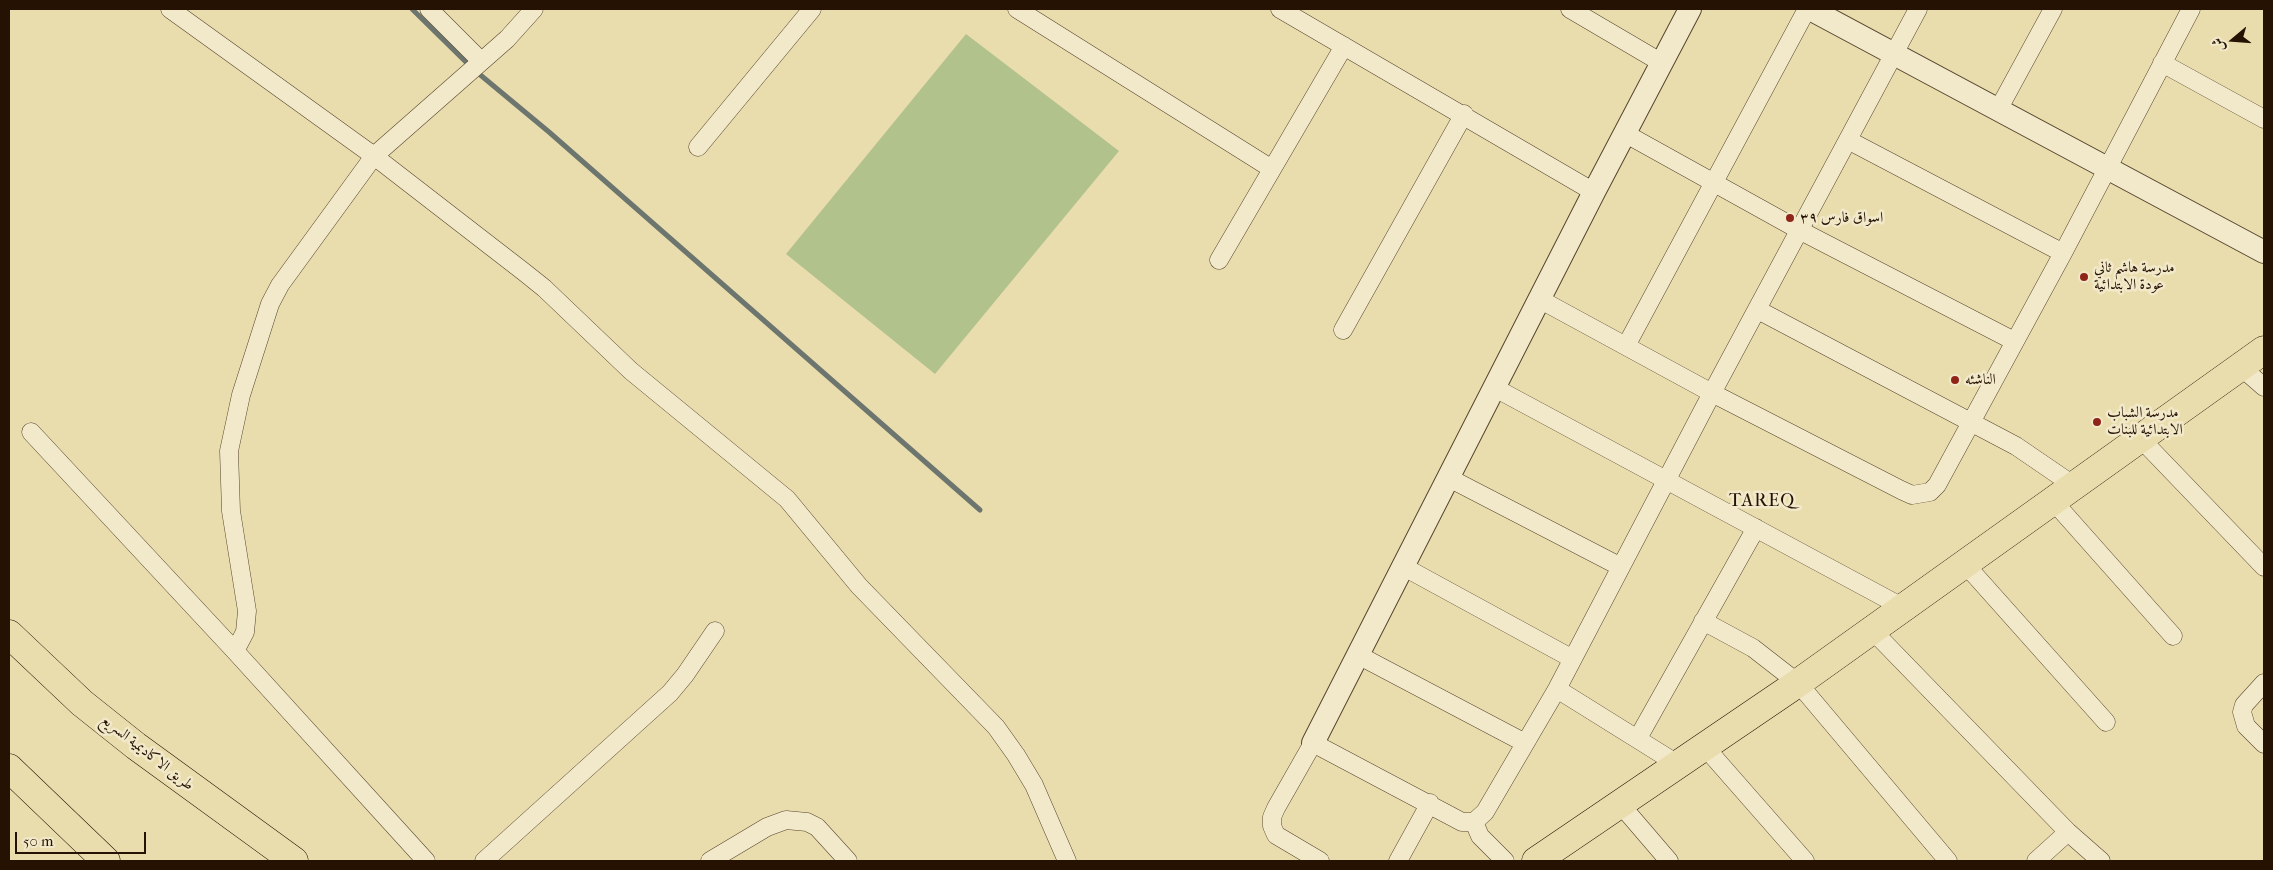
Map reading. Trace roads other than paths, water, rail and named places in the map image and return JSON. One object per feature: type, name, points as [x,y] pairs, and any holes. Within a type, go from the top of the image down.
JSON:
[{"type":"main road","points":[[1536,861],[1680,765],[1798,683],[2264,350]]},
{"type":"main road","name":"طريق الاكاديمية السريع","points":[[9,634],[105,721],[222,810],[294,861]]},
{"type":"main road","points":[[9,768],[106,861]]},
{"type":"street","points":[[170,9],[374,156],[544,288],[631,371],[787,500],[859,586],[996,727],[1034,785],[1067,861]]},
{"type":"street","points":[[429,9],[482,61]]},
{"type":"street","points":[[236,651],[245,632],[247,611],[231,511],[229,451],[241,395],[270,304],[280,286],[374,156],[507,39],[534,9]]},
{"type":"street","points":[[698,147],[795,32],[812,9]]},
{"type":"street","points":[[1017,9],[1272,169]]},
{"type":"street","points":[[1280,9],[1464,114],[1594,192]]},
{"type":"street","points":[[1570,9],[1662,64]]},
{"type":"street","points":[[1320,861],[1276,835],[1272,826],[1272,817],[1314,743],[1541,300],[1594,192],[1690,9]]},
{"type":"street","points":[[1626,346],[1808,9],[2264,252]]},
{"type":"street","points":[[1314,743],[1430,803],[1462,822],[1474,822],[1485,812],[1557,689],[1571,658],[1918,9]]},
{"type":"street","points":[[1998,110],[2053,9]]},
{"type":"street","points":[[1541,300],[1712,393],[1912,496],[1930,492],[1937,485],[2063,253],[2191,9]]},
{"type":"street","points":[[1219,260],[1344,46]]},
{"type":"street","points":[[2162,63],[2264,119]]},
{"type":"street","points":[[1344,330],[1464,114]]},
{"type":"street","points":[[1626,134],[1714,180],[1799,230],[2014,341]]},
{"type":"street","points":[[1848,140],[2063,253]]},
{"type":"street","points":[[1758,310],[2033,456],[2065,494],[2173,636]]},
{"type":"street","points":[[2241,367],[2264,387]]},
{"type":"street","points":[[1495,388],[1904,608]]},
{"type":"street","points":[[31,432],[236,651],[426,861]]},
{"type":"street","points":[[2141,439],[2264,567]]},
{"type":"street","points":[[1449,478],[1621,567]]},
{"type":"street","points":[[1638,738],[1756,528]]},
{"type":"street","points":[[1964,564],[2106,722]]},
{"type":"street","points":[[1404,567],[1571,658]]},
{"type":"street","points":[[1703,621],[1753,648],[1798,683],[1948,861]]},
{"type":"street","points":[[1872,630],[2068,832],[2101,861]]},
{"type":"street","points":[[484,861],[670,694],[715,631]]},
{"type":"street","points":[[1358,655],[1525,743]]},
{"type":"street","points":[[2264,683],[2244,705],[2242,712],[2246,726],[2264,744]]},
{"type":"street","points":[[1557,689],[1680,765]]},
{"type":"street","points":[[1705,747],[1805,861]]},
{"type":"street","points":[[1398,861],[1430,803]]},
{"type":"street","points":[[1621,805],[1669,861]]},
{"type":"street","points":[[710,861],[767,827],[786,820],[807,822],[817,827],[848,861]]},
{"type":"street","points":[[1474,822],[1480,836],[1505,861]]},
{"type":"street","points":[[2036,861],[2068,832]]},
{"type":"waterway","points":[[412,9],[472,68],[549,132],[980,510]]},
{"type":"place","name":"اسواق فارس ٣٩","points":[[1790,218]]},
{"type":"place","name":"مدرسة هاشم ثاني عودة الابتدائية","points":[[2084,277]]},
{"type":"place","name":"الناشئه","points":[[1955,380]]},
{"type":"place","name":"مدرسة الشباب الابتدائية للبنات","points":[[2097,422]]},
{"type":"district","name":"TAREQ","points":[[1762,502]]}]
